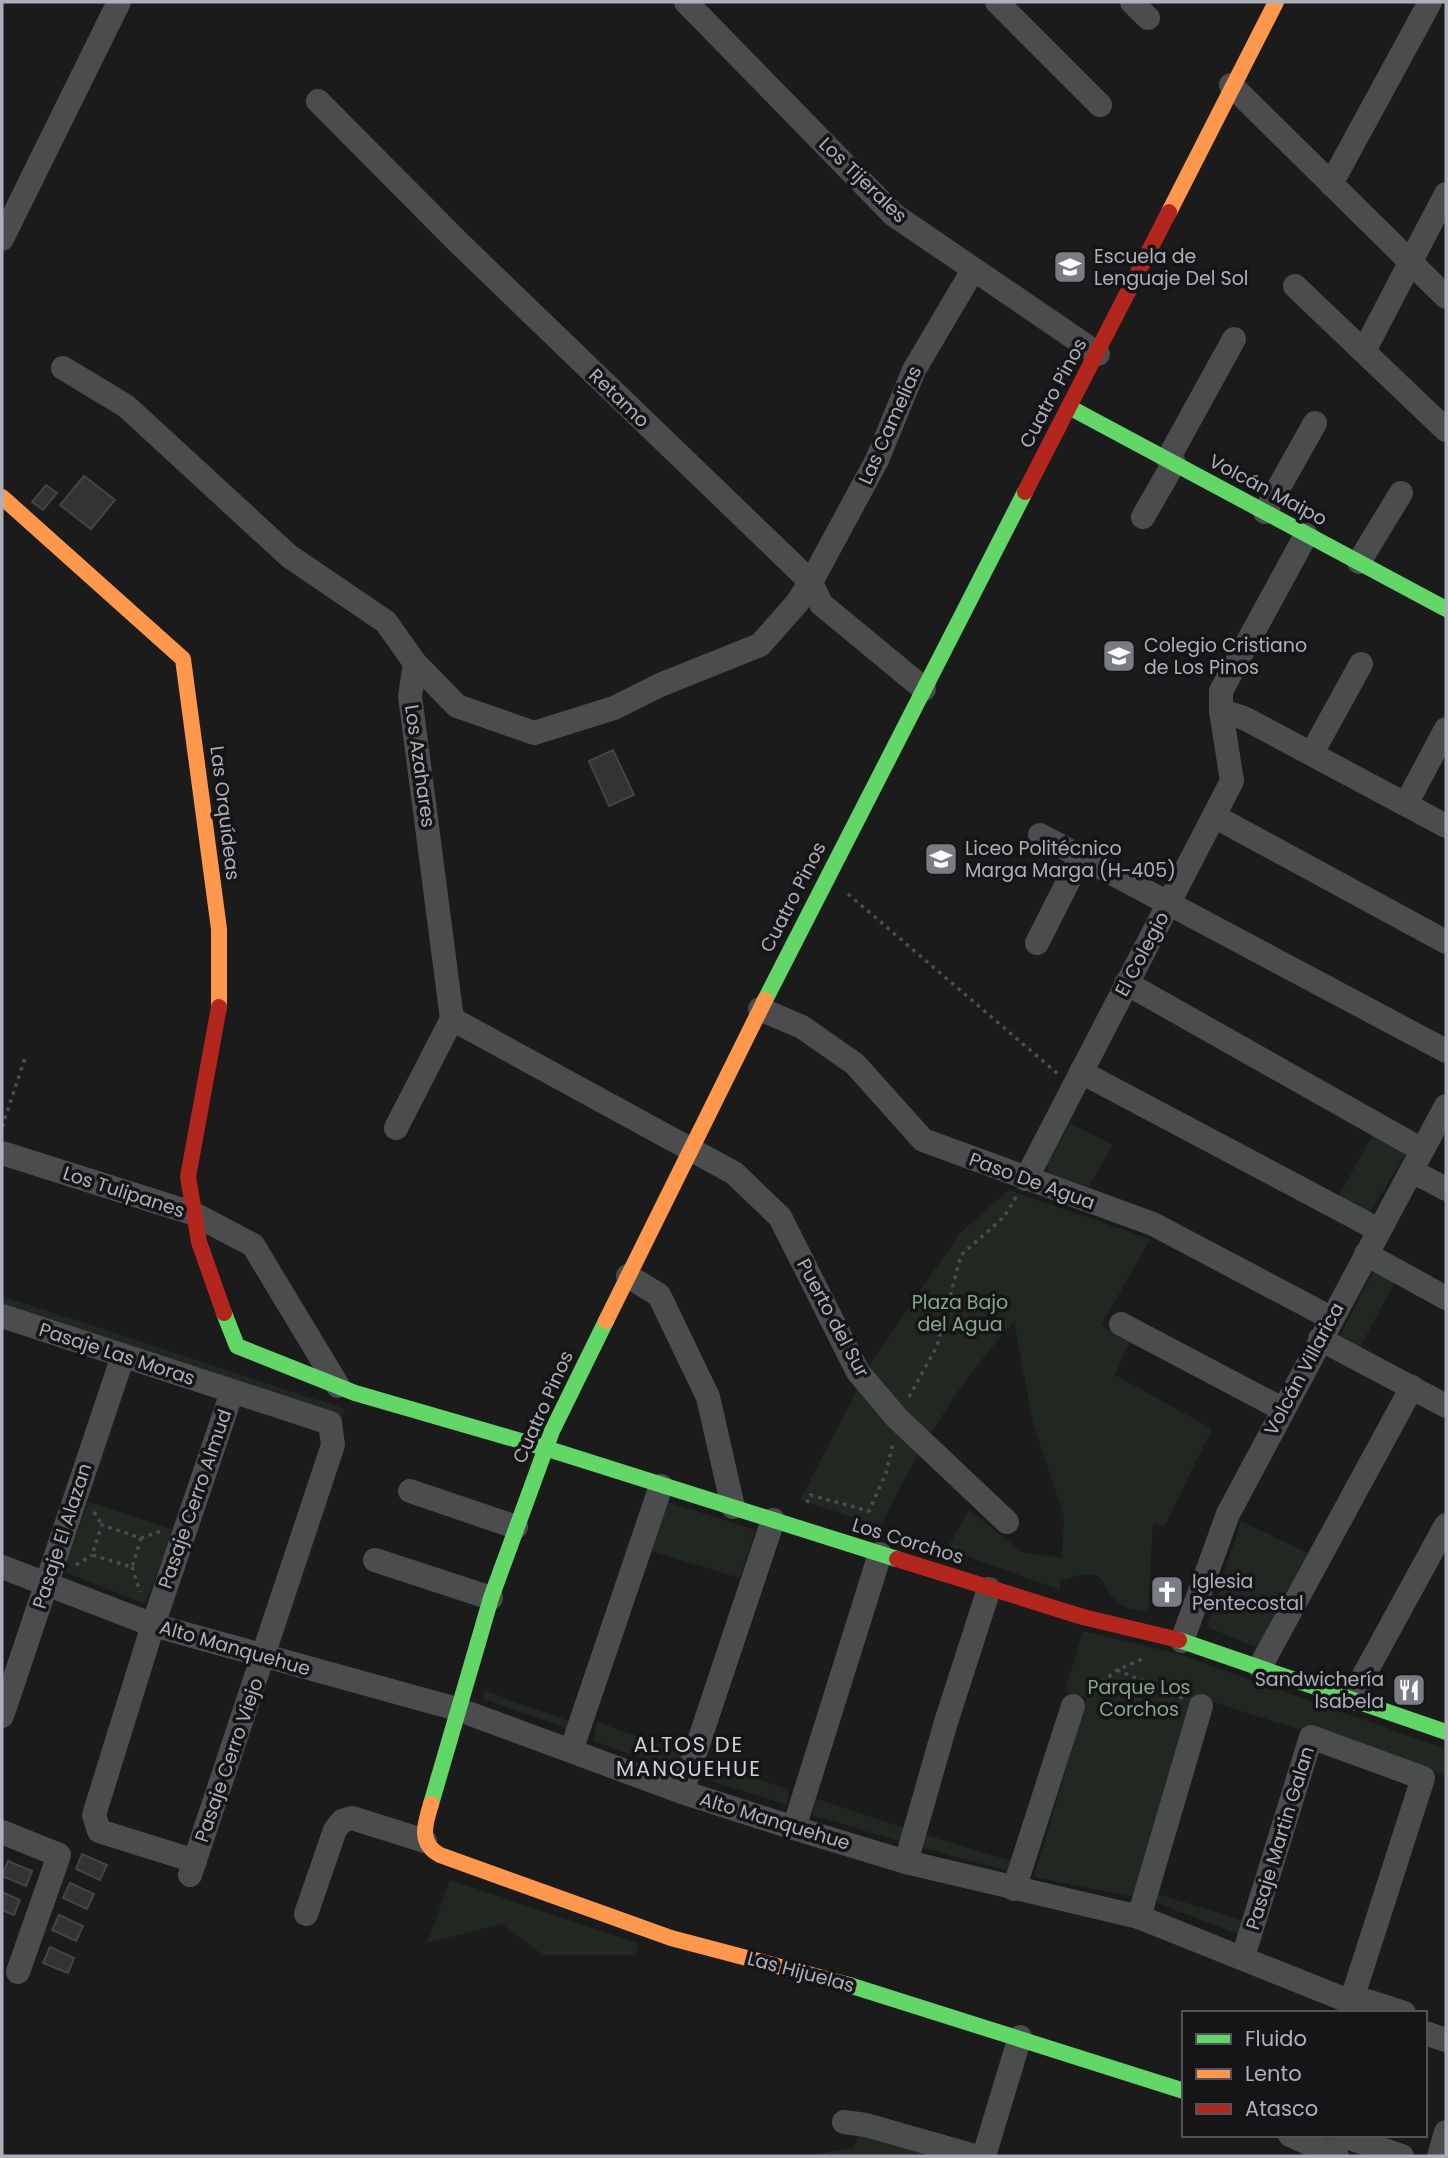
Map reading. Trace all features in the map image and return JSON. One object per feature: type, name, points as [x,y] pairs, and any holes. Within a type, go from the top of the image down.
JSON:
[{"type":"street","points":[[2,239],[119,2]]},
{"type":"street","name":"Los Tijerales","points":[[686,2],[894,215],[1098,354]]},
{"type":"street","points":[[997,2],[1100,104]]},
{"type":"street","name":"Cuatro Pinos","points":[[425,1841],[424,1821],[457,1709],[492,1598],[545,1448],[690,1147],[827,876],[1098,354],[1231,85],[1276,2]]},
{"type":"street","points":[[1331,184],[1430,2]]},
{"type":"street","points":[[1231,85],[1446,297]]},
{"type":"street","name":"Retamo","points":[[318,101],[460,244],[811,582],[821,604],[924,689]]},
{"type":"street","points":[[1364,351],[1446,194]]},
{"type":"street","name":"Las Camelias","points":[[415,663],[457,706],[534,733],[614,708],[660,685],[760,645],[797,603],[811,582],[877,460],[914,370],[973,270]]},
{"type":"street","points":[[1295,286],[1446,430]]},
{"type":"street","points":[[1143,517],[1234,339]]},
{"type":"street","points":[[63,368],[126,406],[289,556],[386,622],[415,663]]},
{"type":"street","name":"Volcán Maipo","points":[[1069,407],[1446,609]]},
{"type":"street","points":[[1265,512],[1315,423]]},
{"type":"street","points":[[1359,562],[1401,493]]},
{"type":"street","name":"Las Orquídeas","points":[[2,497],[183,659],[219,929],[219,1011],[188,1177],[192,1213]]},
{"type":"street","name":"El Colegio","points":[[1026,1179],[1232,781],[1220,710],[1221,691],[1306,535]]},
{"type":"street","name":"Los Azahares","points":[[415,663],[410,696],[452,1019]]},
{"type":"street","points":[[1312,753],[1361,664]]},
{"type":"street","points":[[1220,710],[1244,718],[1446,826]]},
{"type":"street","points":[[1405,804],[1446,729]]},
{"type":"street","points":[[1214,816],[1446,942]]},
{"type":"street","points":[[1040,835],[1446,1051]]},
{"type":"street","points":[[1037,943],[1081,856]]},
{"type":"street","points":[[1126,983],[1417,1160],[1446,1189]]},
{"type":"street","name":"Paso De Agua","points":[[760,1009],[802,1027],[855,1064],[923,1140],[1153,1224],[1446,1406]]},
{"type":"street","points":[[396,1128],[452,1019],[690,1147]]},
{"type":"street","points":[[1077,1079],[1379,1230]]},
{"type":"street","name":"Volcán Villarica","points":[[1182,1641],[1227,1514],[1446,1106]]},
{"type":"street","name":"Puerto del Sur","points":[[690,1147],[734,1173],[780,1217],[858,1372],[897,1418],[1007,1522]]},
{"type":"street","name":"Los Tulipanes","points":[[2,1153],[192,1213],[204,1256],[237,1346],[346,1389]]},
{"type":"street","points":[[192,1213],[253,1245],[346,1389]]},
{"type":"street","points":[[1366,1254],[1446,1298]]},
{"type":"street","points":[[628,1276],[659,1295],[708,1396],[733,1507]]},
{"type":"street","name":"Pasaje Las Moras","points":[[3,1321],[123,1356],[330,1423],[333,1445]]},
{"type":"street","points":[[1121,1324],[1282,1409]]},
{"type":"street","name":"Pasaje El Alazan","points":[[2,1716],[123,1356]]},
{"type":"street","points":[[1260,1667],[1412,1387]]},
{"type":"street","name":"Los Corchos","points":[[346,1389],[545,1448],[989,1589],[1083,1617],[1182,1641],[1445,1730]]},
{"type":"street","name":"Pasaje Cerro Almud","points":[[192,1868],[99,1831],[93,1815],[153,1625],[232,1392]]},
{"type":"street","name":"Pasaje Cerro Viejo","points":[[192,1868],[333,1445]]},
{"type":"street","points":[[571,1751],[661,1486]]},
{"type":"street","points":[[410,1491],[516,1527]]},
{"type":"street","points":[[682,1792],[773,1520]]},
{"type":"street","points":[[1351,1699],[1446,1525]]},
{"type":"street","points":[[794,1828],[880,1555]]},
{"type":"street","points":[[375,1560],[492,1598]]},
{"type":"street","name":"Alto Manquehue","points":[[2,1567],[47,1582],[153,1625],[457,1709],[682,1792],[794,1828],[906,1862],[1139,1917],[1243,1957],[1358,2007],[1367,2001],[1398,2011]]},
{"type":"street","points":[[906,1862],[946,1722],[989,1589]]},
{"type":"street","points":[[1014,1889],[1073,1706]]},
{"type":"street","points":[[1139,1917],[1201,1706]]},
{"type":"street","name":"Pasaje Martin Galan","points":[[1243,1957],[1311,1737],[1423,1778],[1358,2007]]},
{"type":"street","points":[[306,1914],[335,1830],[342,1821],[352,1818],[425,1841]]},
{"type":"street","points":[[2,1832],[59,1855],[18,1972]]},
{"type":"street","name":"Las Hijuelas","points":[[425,1841],[440,1855],[556,1899],[671,1938],[873,1991],[1182,2090]]},
{"type":"street","points":[[1427,2021],[1446,2026]]},
{"type":"street","points":[[1427,2034],[1446,2040]]},
{"type":"street","points":[[984,2156],[1020,2037]]},
{"type":"street","points":[[844,2122],[866,2125],[975,2156]]},
{"type":"street","points":[[1294,2137],[1337,2156]]},
{"type":"street","points":[[1346,2137],[1402,2156]]},
{"type":"path","points":[[827,876],[1077,1079]]},
{"type":"path","points":[[2,1127],[25,1058]]},
{"type":"path","points":[[800,1529],[810,1495],[869,1511],[886,1473],[897,1418],[937,1346],[961,1255],[1004,1217],[1026,1179]]},
{"type":"path","points":[[102,1525],[141,1538],[132,1567],[92,1555],[102,1525]]},
{"type":"path","points":[[1073,1706],[1117,1670],[1149,1656]]},
{"type":"path","points":[[1117,1670],[1201,1706]]},
{"type":"green space","points":[[1070,1123],[1113,1145],[1088,1188],[1048,1173],[1047,1164]]},
{"type":"green space","points":[[1374,1132],[1408,1150],[1368,1216],[1337,1199]]},
{"type":"green space","name":"Plaza Bajo del Agua","points":[[1009,1190],[1150,1239],[1101,1326],[1130,1340],[1115,1375],[1212,1429],[1164,1527],[1153,1522],[1148,1612],[1133,1610],[1115,1600],[1097,1576],[1089,1574],[1060,1581],[1060,1590],[947,1549],[969,1510],[1022,1552],[1062,1558],[1064,1517],[1033,1423],[1014,1322],[956,1394],[909,1471],[881,1526],[800,1500],[872,1361],[960,1233]]},
{"type":"green space","points":[[1375,1269],[1396,1280],[1359,1349],[1339,1337]]},
{"type":"green space","points":[[2,1296],[345,1409],[341,1422],[2,1309]]},
{"type":"green space","points":[[664,1501],[755,1530],[740,1578],[650,1551]]},
{"type":"green space","points":[[89,1502],[174,1530],[145,1604],[62,1571]]},
{"type":"green space","points":[[1241,1521],[1314,1556],[1263,1650],[1207,1627]]},
{"type":"green space","name":"Parque Los Corchos","points":[[1083,1631],[1175,1653],[1446,1749],[1446,1776],[1194,1696],[1133,1897],[1034,1877],[1087,1698],[1065,1691]]},
{"type":"green space","points":[[485,1691],[572,1722],[571,1730],[483,1699]]},
{"type":"green space","points":[[597,1722],[684,1753],[678,1771],[594,1741]]},
{"type":"green space","points":[[707,1761],[789,1790],[787,1805],[702,1778]]},
{"type":"green space","points":[[816,1799],[908,1829],[903,1842],[812,1815]]},
{"type":"green space","points":[[923,1834],[1014,1862],[1011,1872],[920,1847]]},
{"type":"green space","points":[[450,1880],[638,1943],[637,1955],[543,1955],[502,1924],[427,1943]]},
{"type":"green space","points":[[1158,1894],[1241,1920],[1245,1928],[1240,1935],[1157,1903]]},
{"type":"green space","points":[[861,2132],[936,2156],[823,2156],[823,2153],[853,2148]]},
{"type":"building","points":[[84,476],[115,500],[91,529],[60,505]]},
{"type":"building","points":[[46,485],[57,493],[43,510],[32,502]]},
{"type":"building","points":[[613,750],[634,795],[609,806],[589,761]]},
{"type":"building","points":[[82,1854],[107,1865],[100,1880],[76,1869]]},
{"type":"building","points":[[8,1861],[32,1871],[26,1886],[2,1876]]},
{"type":"building","points":[[70,1883],[94,1894],[87,1909],[63,1898]]},
{"type":"building","points":[[2,1892],[20,1900],[14,1915],[2,1910]]},
{"type":"building","points":[[59,1915],[83,1926],[76,1941],[52,1930]]},
{"type":"building","points":[[50,1947],[74,1958],[68,1973],[43,1963]]},
{"type":"traffic: fast","points":[[1069,407],[1446,609]]},
{"type":"traffic: fast","points":[[765,1000],[1025,492]]},
{"type":"traffic: fast","points":[[224,1313],[237,1346],[355,1393],[545,1448],[897,1559]]},
{"type":"traffic: fast","points":[[431,1804],[491,1598],[552,1431],[606,1321]]},
{"type":"traffic: fast","points":[[1179,1640],[1446,1732]]},
{"type":"traffic: fast","points":[[849,1985],[1182,2090]]},
{"type":"traffic: slow","points":[[1169,212],[1276,2]]},
{"type":"traffic: slow","points":[[2,497],[183,659],[219,929],[219,1007]]},
{"type":"traffic: slow","points":[[606,1321],[765,1000]]},
{"type":"traffic: slow","points":[[431,1804],[425,1826],[426,1839],[428,1845],[440,1855],[671,1938],[849,1985]]},
{"type":"traffic: jam","points":[[1025,492],[1169,212]]},
{"type":"traffic: jam","points":[[219,1007],[188,1177],[199,1242],[224,1313]]},
{"type":"traffic: jam","points":[[897,1559],[1083,1617],[1179,1640]]},
{"type":"place","name":"Escuela de Lenguaje Del Sol","points":[[1070,267]]},
{"type":"place","name":"Colegio Cristiano de Los Pinos","points":[[1119,656]]},
{"type":"place","name":"Liceo Politécnico Marga Marga (H-405)","points":[[941,859]]},
{"type":"place","name":"Iglesia Pentecostal","points":[[1167,1592]]},
{"type":"place","name":"Sandwichería Isabela","points":[[1409,1690]]},
{"type":"district","name":"ALTOS DE MANQUEHUE","points":[[689,1756]]}]
